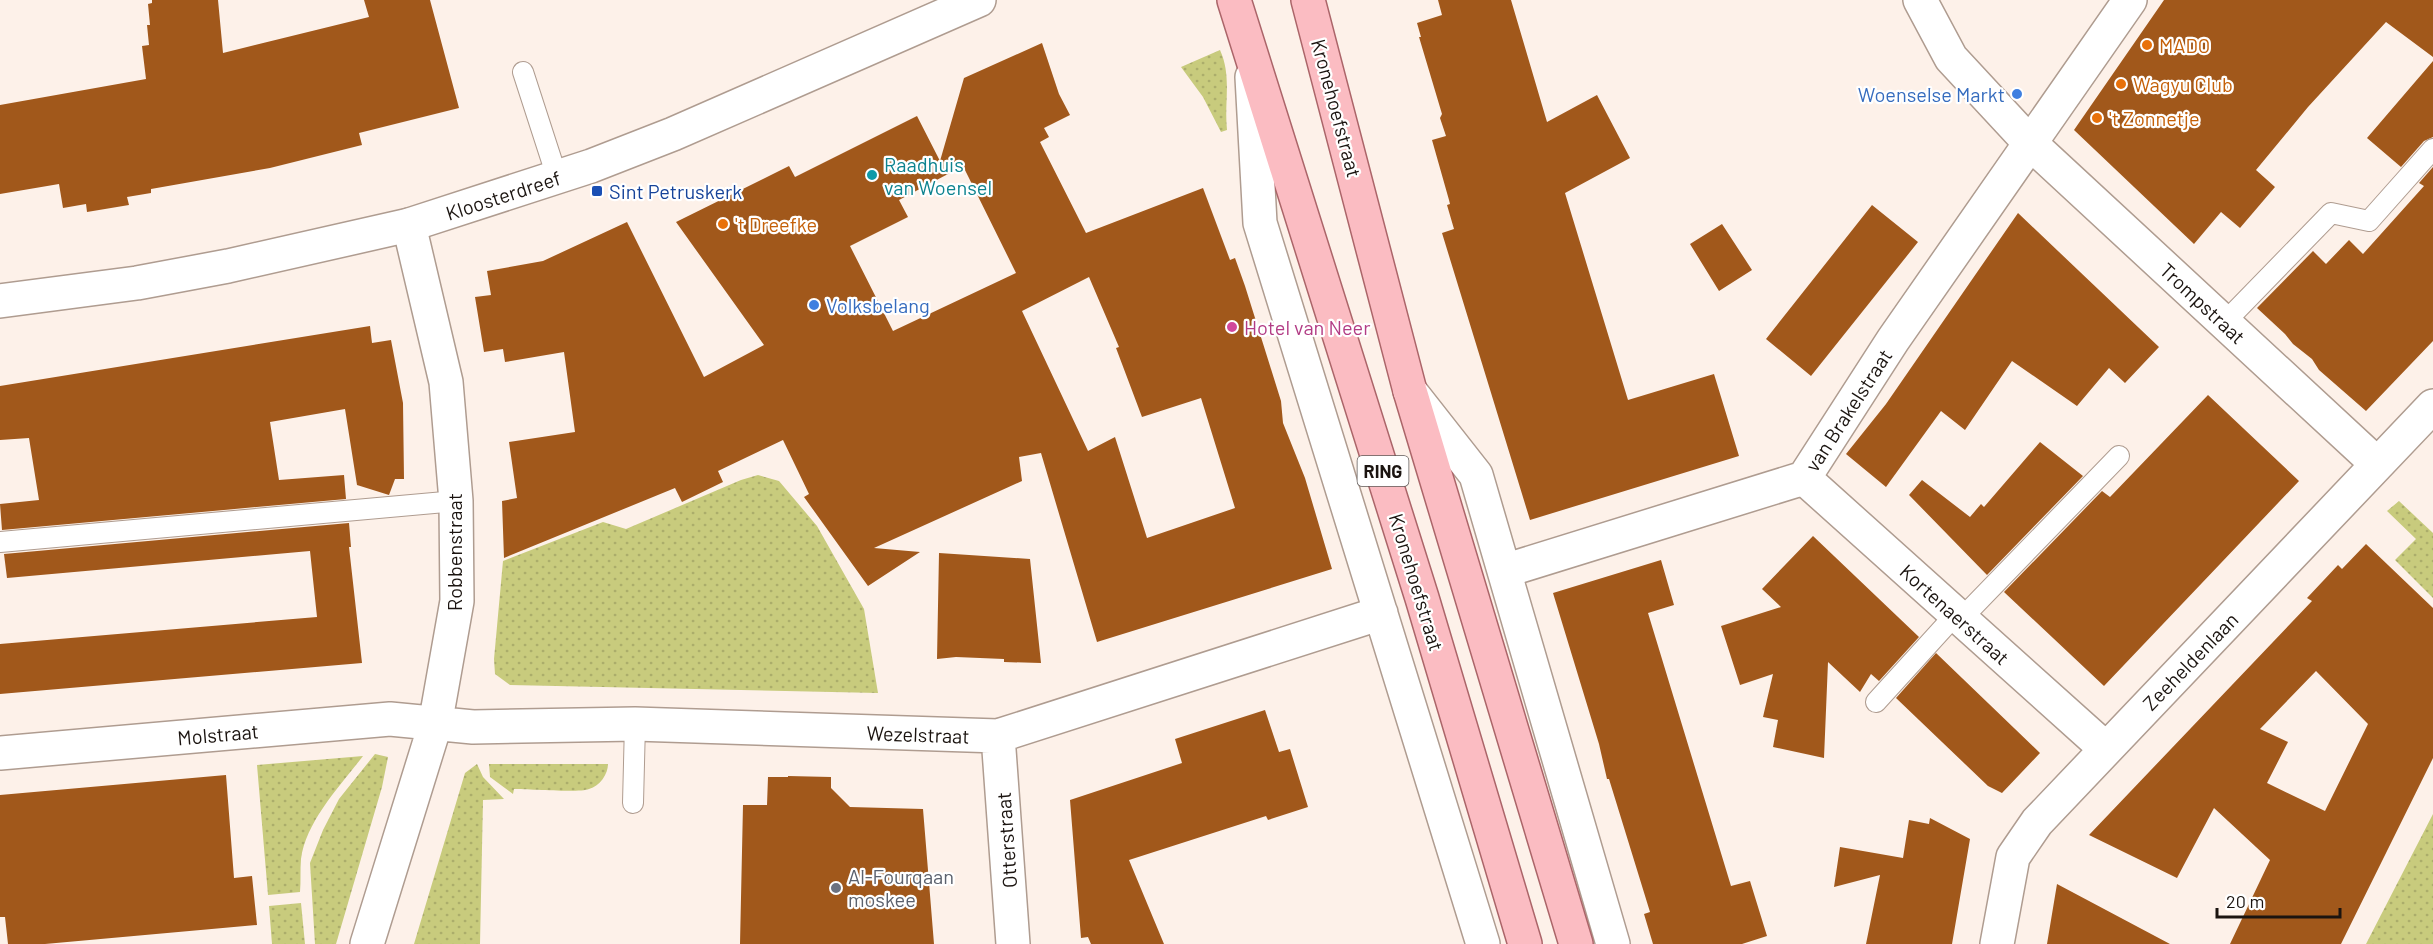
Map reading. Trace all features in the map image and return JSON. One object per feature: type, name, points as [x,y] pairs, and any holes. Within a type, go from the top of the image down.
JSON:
[{"type":"main road","name":"Kronehoefstraat","points":[[1234,0],[1422,598],[1525,944]]},
{"type":"main road","name":"Kronehoefstraat","points":[[1308,0],[1410,391],[1576,944]]},
{"type":"street","name":"Kloosterdreef","points":[[0,301],[63,294],[228,266],[409,225],[557,177],[673,134],[979,0]]},
{"type":"street","points":[[1920,0],[1951,58],[2029,142],[2130,0]]},
{"type":"street","name":"Kronehoefstraat","points":[[1251,50],[1260,223],[1483,944]]},
{"type":"street","name":"Trompstraat","points":[[2029,142],[2377,464]]},
{"type":"street","name":"van Brakelstraat","points":[[1504,571],[1804,478],[1893,340],[2029,142]]},
{"type":"street","name":"Robbenstraat","points":[[367,944],[435,724],[458,601],[456,501],[446,382],[409,225]]},
{"type":"street","name":"Kronehoefstraat","points":[[1410,391],[1476,475],[1613,944]]},
{"type":"street","name":"Zeeheldenlaan","points":[[1997,944],[2013,857],[2037,822],[2433,406]]},
{"type":"street","name":"Kortenaerstraat","points":[[1804,478],[2106,749]]},
{"type":"street","name":"Wezelstraat","points":[[435,724],[473,728],[636,724],[998,736],[1381,613]]},
{"type":"street","name":"Molstraat","points":[[0,753],[390,720],[435,724]]},
{"type":"street","name":"Otterstraat","points":[[998,736],[1013,944]]},
{"type":"lane","points":[[523,72],[557,177]]},
{"type":"lane","points":[[2224,322],[2331,213],[2369,221],[2433,149]]},
{"type":"lane","points":[[1876,702],[2119,456]]},
{"type":"lane","points":[[0,542],[456,501]]},
{"type":"lane","points":[[633,803],[636,724]]},
{"type":"green space","points":[[1220,50],[1226,70],[1227,89],[1227,130],[1221,132],[1203,97],[1181,67]]},
{"type":"green space","points":[[758,475],[779,481],[817,526],[864,609],[878,693],[510,685],[495,674],[494,659],[503,561],[603,522],[626,529],[741,480]]},
{"type":"green space","points":[[2399,501],[2433,533],[2433,598],[2395,560],[2416,539],[2387,511]]},
{"type":"green space","points":[[375,754],[388,757],[382,787],[336,944],[315,944],[310,863],[339,799]]},
{"type":"green space","points":[[363,756],[326,804],[310,831],[301,859],[300,892],[268,895],[257,765]]},
{"type":"green space","points":[[477,764],[483,777],[504,799],[483,800],[480,944],[414,944],[465,773]]},
{"type":"green space","points":[[489,764],[608,764],[603,779],[589,789],[565,791],[514,789],[513,794],[490,777]]},
{"type":"green space","points":[[2433,814],[2433,944],[2366,944]]},
{"type":"green space","points":[[301,903],[305,944],[272,944],[269,906]]},
{"type":"building","points":[[152,0],[218,0],[223,53],[369,17],[364,0],[430,0],[459,108],[359,133],[362,145],[270,168],[151,189],[151,193],[127,197],[129,205],[87,212],[86,204],[63,208],[59,184],[0,194],[0,105],[146,79],[142,46],[149,45],[148,4],[152,3]]},
{"type":"building","points":[[1438,0],[1511,0],[1547,122],[1597,95],[1630,158],[1565,193],[1628,400],[1714,374],[1739,456],[1530,520],[1442,233],[1454,229],[1447,205],[1450,204],[1432,140],[1446,136],[1417,23],[1442,15]]},
{"type":"building","points":[[2164,0],[2433,0],[2433,57],[2386,22],[2308,107],[2256,170],[2275,187],[2240,228],[2221,212],[2194,244],[2074,130]]},
{"type":"building","points":[[1042,43],[1059,94],[1070,115],[1044,128],[1049,137],[1040,142],[1086,233],[1203,188],[1230,260],[1235,258],[1245,286],[1281,401],[1283,423],[1305,478],[1332,569],[1097,642],[1041,453],[1019,457],[1022,481],[874,548],[920,552],[868,586],[804,497],[809,494],[783,440],[718,471],[723,482],[682,502],[675,488],[504,558],[502,501],[517,498],[509,442],[575,432],[564,352],[505,362],[503,349],[484,352],[475,297],[491,295],[487,271],[543,261],[627,222],[704,377],[764,345],[676,222],[789,166],[795,177],[917,116],[940,161],[964,78]],"holes":[[[963,166],[1016,273],[893,331],[850,246],[908,217],[899,200]],[[1089,277],[1119,347],[1116,348],[1142,417],[1201,398],[1235,508],[1147,538],[1115,437],[1088,451],[1022,311]]]},
{"type":"building","points":[[2433,61],[2433,137],[2424,141],[2401,167],[2367,138]]},
{"type":"building","points":[[2433,167],[2433,341],[2366,411],[2319,370],[2312,359],[2293,344],[2257,308],[2313,251],[2326,264],[2349,240],[2363,254],[2424,186],[2419,183]]},
{"type":"building","points":[[1872,205],[1918,242],[1811,376],[1766,339]]},
{"type":"building","points":[[2018,213],[2159,347],[2125,383],[2109,368],[2077,406],[2012,361],[1965,430],[1941,411],[1886,487],[1846,454],[1886,404]]},
{"type":"building","points":[[1722,224],[1752,270],[1719,291],[1690,244]]},
{"type":"building","points":[[370,326],[372,343],[391,340],[403,403],[404,479],[395,479],[389,495],[357,485],[345,409],[270,422],[279,480],[344,475],[346,499],[2,530],[0,504],[39,500],[29,438],[0,440],[0,386]]},
{"type":"building","points":[[2208,395],[2299,481],[2104,686],[2004,592],[2102,491],[2110,497]]},
{"type":"building","points":[[2040,442],[2083,476],[1987,575],[1909,495],[1922,480],[1970,517],[1981,504],[1984,507]]},
{"type":"building","points":[[349,523],[351,547],[349,547],[362,663],[0,694],[0,644],[317,617],[310,551],[7,578],[4,554]]},
{"type":"building","points":[[1813,536],[1919,637],[1879,681],[1871,674],[1860,692],[1828,662],[1824,758],[1773,747],[1778,720],[1763,717],[1773,674],[1740,685],[1721,626],[1781,607],[1762,589]]},
{"type":"building","points":[[2366,544],[2433,608],[2433,758],[2341,944],[2230,944],[2270,860],[2214,808],[2177,878],[2089,835],[2312,601],[2307,598],[2338,565],[2342,569]],"holes":[[[2316,671],[2368,724],[2325,811],[2267,783],[2288,742],[2260,729]]]},
{"type":"building","points":[[939,553],[1030,559],[1041,663],[956,657],[937,659]]},
{"type":"building","points":[[1661,560],[1674,605],[1648,613],[1731,886],[1750,881],[1767,936],[1742,944],[1653,944],[1644,914],[1650,912],[1609,779],[1607,779],[1599,744],[1553,593]]},
{"type":"building","points":[[1936,653],[2040,753],[2002,793],[1988,786],[1896,698]]},
{"type":"building","points":[[1265,710],[1279,752],[1290,749],[1308,807],[1268,820],[1266,816],[1129,860],[1164,944],[1091,944],[1088,937],[1081,938],[1070,800],[1182,763],[1175,739]]},
{"type":"building","points":[[226,775],[234,878],[252,876],[257,925],[45,944],[8,944],[5,917],[0,917],[0,795]]},
{"type":"building","name":"Al-Fourqaan moskee","points":[[768,777],[831,777],[831,788],[850,807],[923,809],[934,944],[740,944],[743,805],[767,805]]},
{"type":"building","points":[[1930,818],[1970,839],[1952,944],[1866,944],[1880,875],[1834,887],[1840,847],[1903,858],[1909,820],[1929,824]]},
{"type":"building","points":[[2057,884],[2170,944],[2047,944]]},
{"type":"place","name":"MADO","points":[[2147,45]]},
{"type":"place","name":"Wagyu Club","points":[[2121,84]]},
{"type":"place","name":"Woenselse Markt","points":[[2017,94]]},
{"type":"place","name":"'t Zonnetje","points":[[2097,118]]},
{"type":"place","name":"Raadhuis van Woensel","points":[[872,175]]},
{"type":"place","name":"Sint Petruskerk","points":[[597,191]]},
{"type":"place","name":"'t Dreefke","points":[[723,224]]},
{"type":"place","name":"Volksbelang","points":[[814,305]]},
{"type":"place","name":"Hotel van Neer","points":[[1232,327]]},
{"type":"place","name":"Al-Fourqaan moskee","points":[[836,888]]}]
